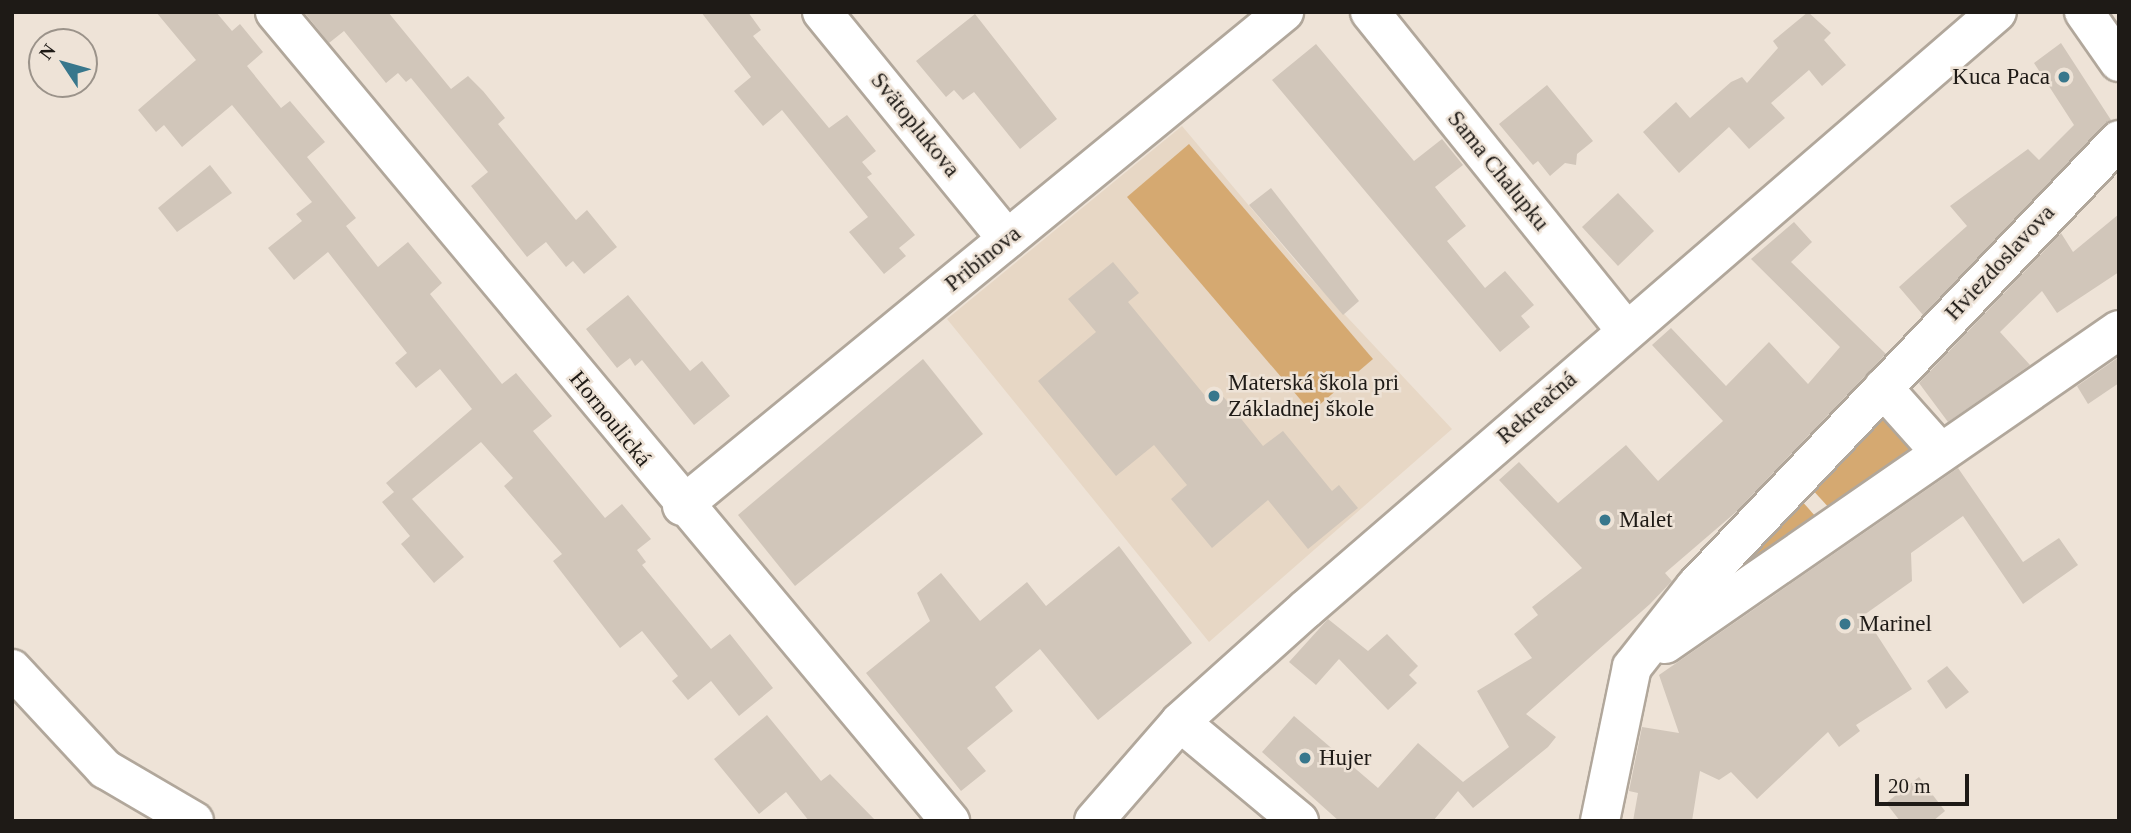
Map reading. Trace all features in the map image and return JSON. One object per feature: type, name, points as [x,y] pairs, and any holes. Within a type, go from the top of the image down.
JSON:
[{"type":"street","name":"Hornoulická","points":[[275,12],[682,506],[950,821]]},
{"type":"street","name":"Svätoplukova","points":[[822,12],[1007,239]]},
{"type":"street","name":"Pribinova","points":[[682,506],[1284,12]]},
{"type":"street","name":"Sama Chalupku","points":[[1370,12],[1626,330]]},
{"type":"street","name":"Rekreačná","points":[[1094,821],[1180,722],[1626,330],[1997,12]]},
{"type":"street","points":[[2084,12],[2119,62]]},
{"type":"street","name":"Hviezdoslavova","points":[[1600,821],[1632,667],[1695,587],[2119,140]]},
{"type":"street","points":[[1632,667],[2119,330]]},
{"type":"street","points":[[1883,388],[1940,452]]},
{"type":"street","points":[[1793,483],[1832,527]]},
{"type":"street","points":[[12,669],[105,769],[194,821]]},
{"type":"street","points":[[1180,722],[1299,821]]},
{"type":"shaded area","name":"Materská škola pri Základnej škole","points":[[1182,126],[1304,271],[1452,429],[1209,642],[947,319]]},
{"type":"shaded area","points":[[1189,144],[1373,359],[1311,412],[1127,197]]},
{"type":"shaded area","points":[[1879,407],[1922,446],[1831,510],[1810,487]]},
{"type":"shaded area","points":[[1801,500],[1816,517],[1715,594]]},
{"type":"building","points":[[156,12],[216,12],[232,31],[240,24],[263,52],[247,66],[281,108],[290,101],[325,142],[307,157],[356,218],[346,226],[378,267],[408,242],[442,283],[430,294],[502,384],[516,373],[552,416],[533,431],[605,518],[622,504],[651,539],[637,550],[646,562],[642,565],[711,649],[730,634],[773,688],[739,716],[711,681],[688,700],[672,681],[678,676],[642,631],[620,648],[553,561],[562,554],[504,486],[513,478],[481,442],[412,499],[464,557],[434,583],[401,544],[410,536],[382,502],[394,492],[386,483],[472,409],[440,369],[416,388],[395,363],[407,353],[328,252],[294,280],[268,248],[302,221],[296,214],[312,202],[232,105],[182,147],[164,125],[156,132],[138,110],[196,60]]},
{"type":"building","points":[[304,12],[388,12],[451,89],[468,76],[483,91],[505,118],[498,124],[576,220],[587,210],[617,247],[584,274],[573,261],[566,267],[546,242],[527,257],[471,186],[488,172],[411,78],[406,82],[398,73],[386,83],[344,31],[329,43]]},
{"type":"building","points":[[701,12],[748,12],[761,30],[753,36],[829,128],[847,115],[876,151],[862,162],[872,174],[867,177],[915,235],[899,248],[906,256],[884,274],[849,232],[868,217],[782,110],[763,126],[734,91],[751,77]]},
{"type":"building","points":[[1808,12],[1831,33],[1824,40],[1846,65],[1822,86],[1809,70],[1771,103],[1785,118],[1749,149],[1729,127],[1679,173],[1643,132],[1676,102],[1690,118],[1731,82],[1742,77],[1747,83],[1778,48],[1773,41]]},
{"type":"building","points":[[975,14],[1057,119],[1020,149],[974,92],[963,100],[954,90],[946,97],[916,61]]},
{"type":"building","points":[[2061,43],[2111,120],[1923,315],[1899,287],[1967,226],[1950,206],[2028,149],[2039,160],[2074,125],[2034,63]]},
{"type":"building","points":[[1316,44],[1414,161],[1442,139],[1463,165],[1435,187],[1466,226],[1447,241],[1485,288],[1505,271],[1534,305],[1521,316],[1530,327],[1500,352],[1272,80]]},
{"type":"building","points":[[1547,85],[1593,141],[1577,154],[1576,165],[1565,163],[1550,176],[1538,161],[1533,165],[1499,124]]},
{"type":"building","points":[[210,165],[232,193],[177,232],[158,208]]},
{"type":"building","points":[[1271,188],[1359,301],[1343,315],[1249,205]]},
{"type":"building","points":[[1618,193],[1654,231],[1618,266],[1582,227]]},
{"type":"building","points":[[2119,214],[2119,272],[2057,313],[2042,291],[2000,332],[2030,365],[1948,422],[1919,383],[2061,233],[2073,252]]},
{"type":"building","points":[[1794,222],[1812,242],[1791,262],[1886,354],[1736,512],[1665,573],[1672,581],[1650,604],[1526,714],[1556,737],[1548,747],[1473,808],[1458,791],[1433,821],[1339,821],[1262,752],[1294,716],[1378,788],[1418,743],[1463,782],[1509,747],[1477,691],[1532,658],[1514,634],[1538,615],[1532,607],[1582,568],[1499,480],[1519,462],[1558,503],[1626,445],[1658,481],[1723,421],[1652,345],[1671,328],[1726,386],[1769,342],[1808,384],[1840,347],[1751,259]]},
{"type":"building","points":[[1113,262],[1139,293],[1128,302],[1211,403],[1222,395],[1263,446],[1283,431],[1332,491],[1339,485],[1358,508],[1308,549],[1268,500],[1212,548],[1171,499],[1187,485],[1154,445],[1116,476],[1038,381],[1096,332],[1068,299]]},
{"type":"building","points":[[628,295],[690,371],[702,361],[730,396],[694,425],[642,360],[635,366],[630,358],[617,368],[586,329]]},
{"type":"building","points":[[2119,357],[2119,383],[2088,404],[2077,386]]},
{"type":"building","points":[[923,359],[983,434],[795,586],[738,515]]},
{"type":"building","points":[[1958,468],[2023,562],[2059,538],[2078,565],[2023,604],[1963,516],[1911,553],[1912,581],[1864,615],[1912,689],[1856,725],[1860,731],[1839,747],[1828,732],[1757,799],[1731,772],[1719,780],[1700,771],[1692,821],[1633,821],[1638,793],[1629,791],[1642,727],[1679,733],[1659,675]]},
{"type":"building","points":[[1119,546],[1192,643],[1098,720],[1040,649],[995,687],[1013,711],[967,748],[986,771],[961,791],[866,673],[930,621],[917,593],[941,573],[980,621],[1027,582],[1046,606]]},
{"type":"building","points":[[1328,619],[1368,651],[1387,634],[1418,666],[1409,675],[1417,683],[1388,710],[1339,659],[1316,685],[1289,662]]},
{"type":"building","points":[[1947,666],[1969,692],[1946,709],[1927,681]]},
{"type":"building","points":[[767,715],[821,781],[830,774],[876,821],[809,821],[786,792],[759,814],[714,759]]},
{"type":"building","points":[[1919,777],[1945,811],[1933,821],[1900,821],[1886,803]]},
{"type":"place","name":"Kuca Paca","points":[[2064,77]]},
{"type":"place","name":"Materská škola pri Základnej škole","points":[[1214,396]]},
{"type":"place","name":"Malet","points":[[1605,520]]},
{"type":"place","name":"Marinel","points":[[1845,624]]},
{"type":"place","name":"Hujer","points":[[1305,758]]}]
